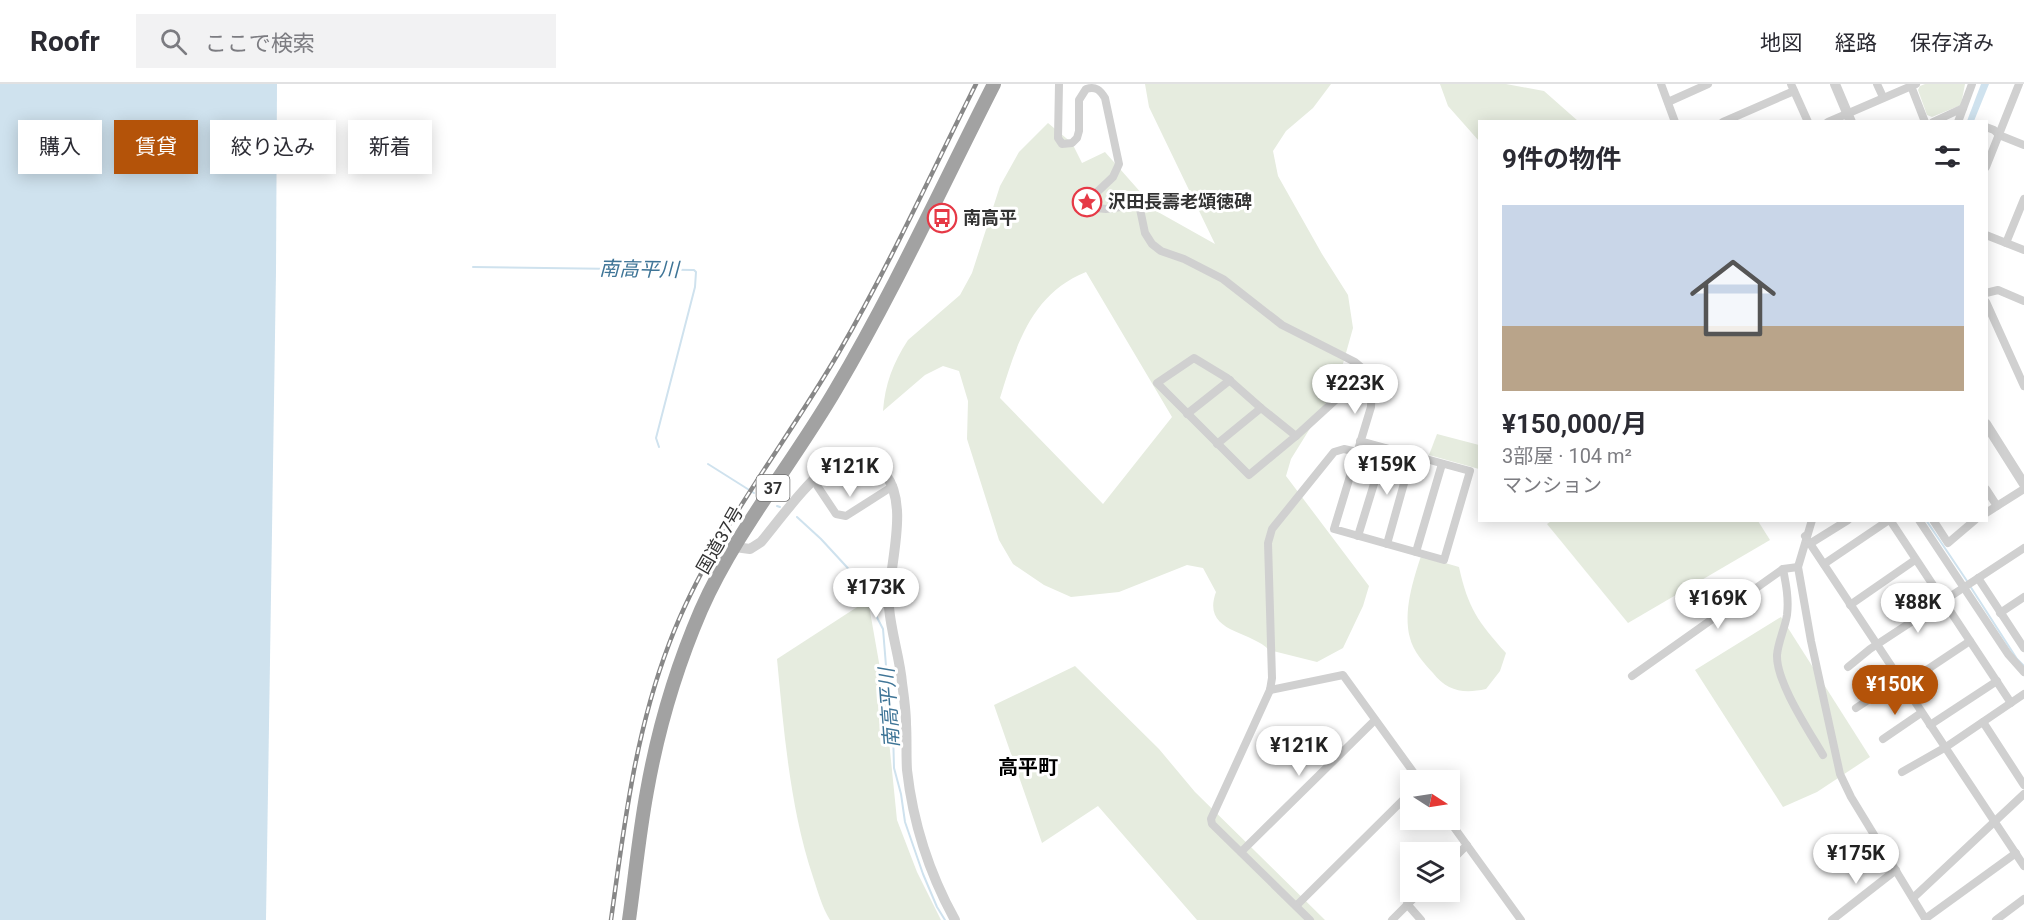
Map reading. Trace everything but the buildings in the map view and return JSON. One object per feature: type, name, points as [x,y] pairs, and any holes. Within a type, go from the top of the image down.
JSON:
[{"type":"highway","name":"国道37号","points":[[629,920],[646,793],[660,729],[702,609],[735,547],[844,375],[881,308],[994,84]]},
{"type":"street","points":[[1059,84],[1058,138],[1062,144],[1072,143],[1077,138],[1079,100],[1086,89],[1092,87],[1100,90],[1105,98],[1119,164],[1113,177],[1095,194],[1092,202],[1096,208],[1135,205],[1140,208],[1145,233],[1152,244],[1161,251],[1184,259],[1223,279],[1282,325],[1355,362],[1372,380],[1371,407],[1360,441],[1334,529],[1444,560],[1470,471],[1360,441]]},
{"type":"street","points":[[1661,84],[1674,120]]},
{"type":"street","points":[[1668,102],[1708,84]]},
{"type":"street","points":[[1835,84],[1849,117],[1883,97],[1913,85],[1924,120]]},
{"type":"street","points":[[1877,84],[1883,97]]},
{"type":"street","points":[[1959,120],[1972,84]]},
{"type":"street","points":[[1988,162],[2019,84]]},
{"type":"street","points":[[1727,120],[1792,87],[1807,120]]},
{"type":"street","points":[[1937,120],[1963,108]]},
{"type":"street","points":[[1988,128],[2024,145]]},
{"type":"street","points":[[2006,243],[2024,199]]},
{"type":"street","points":[[1988,237],[2024,250]]},
{"type":"street","points":[[1988,292],[1998,290],[2024,300]]},
{"type":"street","points":[[1988,306],[2024,386]]},
{"type":"street","points":[[1296,436],[1230,380],[1194,358],[1157,384],[1249,475],[1296,436],[1366,372]]},
{"type":"street","points":[[1187,414],[1230,380]]},
{"type":"street","points":[[1216,444],[1261,408]]},
{"type":"street","points":[[1988,429],[2023,481],[1988,512]]},
{"type":"street","points":[[1358,536],[1385,448]]},
{"type":"street","points":[[1310,920],[1212,824],[1211,819],[1270,690],[1272,678],[1268,543],[1272,529],[1334,452],[1344,449],[1358,452]]},
{"type":"street","points":[[1387,544],[1412,455]]},
{"type":"street","points":[[735,547],[750,549],[761,542],[814,481],[831,465],[853,459],[876,466],[893,486],[897,504],[897,521],[889,605],[893,640],[902,676],[907,768],[912,802],[927,862],[938,889],[955,920]]},
{"type":"street","points":[[1416,552],[1442,464]]},
{"type":"street","points":[[814,481],[836,514],[846,516],[893,486]]},
{"type":"street","points":[[1988,492],[1996,506]]},
{"type":"street","points":[[1812,522],[1798,567],[1811,641],[1840,774],[1926,920],[2016,853]]},
{"type":"street","points":[[1808,540],[1844,522]]},
{"type":"street","points":[[1824,564],[1887,522]]},
{"type":"street","points":[[1891,522],[2011,703]]},
{"type":"street","points":[[1921,522],[2008,654],[2024,672]]},
{"type":"street","points":[[1934,522],[1948,543],[1973,522]]},
{"type":"street","points":[[1961,522],[1966,529]]},
{"type":"street","points":[[1808,540],[2024,866]]},
{"type":"street","points":[[1848,666],[2024,548]]},
{"type":"street","points":[[1850,605],[1915,560]]},
{"type":"street","points":[[1632,676],[1783,569],[1798,567]]},
{"type":"street","points":[[1783,569],[1788,596],[1787,614],[1777,655],[1780,675],[1823,755]]},
{"type":"street","points":[[1976,579],[2021,647],[2008,654]]},
{"type":"street","points":[[2000,613],[2024,597]]},
{"type":"street","points":[[1856,708],[1970,641]]},
{"type":"street","points":[[1270,690],[1343,675],[1412,770]]},
{"type":"street","points":[[1930,725],[1997,681]]},
{"type":"street","points":[[1902,771],[1946,747],[2024,694]]},
{"type":"street","points":[[1883,740],[1921,713]]},
{"type":"street","points":[[1241,852],[1375,720]]},
{"type":"street","points":[[1983,722],[2024,785]]},
{"type":"street","points":[[1913,898],[2024,794]]},
{"type":"street","points":[[1296,906],[1400,803]]},
{"type":"street","points":[[1456,830],[1521,920]]},
{"type":"street","points":[[1460,852],[1467,845]]},
{"type":"street","points":[[1832,920],[1896,870]]},
{"type":"street","points":[[1996,920],[2024,899]]},
{"type":"street","points":[[1392,920],[1407,904],[1420,920]]},
{"type":"shaded area","points":[[1145,84],[1331,84],[1313,108],[1286,131],[1273,151],[1278,176],[1348,295],[1353,328],[1337,385],[1291,459],[1286,476],[1369,586],[1363,606],[1343,648],[1317,662],[1269,650],[1261,643],[1221,623],[1215,616],[1213,605],[1216,592],[1203,568],[1187,565],[1119,592],[1071,597],[1044,585],[1013,564],[999,540],[967,439],[968,401],[959,371],[943,366],[925,375],[883,411],[894,365],[908,340],[960,295],[972,273],[1000,186],[1019,152],[1048,123],[1072,143],[1082,163],[1105,152],[1158,212],[1215,244],[1149,107]],"holes":[[[1086,272],[1172,417],[1103,504],[1000,398],[1012,359],[1028,324],[1052,294],[1067,282]]]},
{"type":"shaded area","points":[[1440,84],[1506,84],[1544,91],[1577,120],[1478,120],[1478,140],[1448,106]]},
{"type":"shaded area","points":[[1925,84],[1965,84],[1961,105],[1932,117],[1927,115],[1918,90]]},
{"type":"shaded area","points":[[1437,434],[1478,445],[1478,469],[1429,455]]},
{"type":"shaded area","points":[[1550,522],[1759,522],[1770,540],[1628,623],[1547,524]]},
{"type":"shaded area","points":[[1421,556],[1459,567],[1475,614],[1506,653],[1500,671],[1486,689],[1463,691],[1444,684],[1414,648],[1408,628],[1408,607]]},
{"type":"shaded area","points":[[868,600],[884,691],[897,820],[917,872],[941,920],[830,920],[822,905],[805,851],[789,770],[777,659]]},
{"type":"shaded area","points":[[1781,617],[1870,757],[1817,792],[1783,807],[1695,670]]},
{"type":"shaded area","points":[[1075,666],[1159,749],[1195,792],[1325,920],[1197,920],[1098,806],[1042,843],[994,705]]},
{"type":"water","points":[[0,84],[277,84],[277,120],[210,120],[210,174],[277,174],[266,920],[0,920]]},
{"type":"water","points":[[1981,84],[1989,84],[1974,120],[1967,120]]},
{"type":"waterway","name":"南高平川","points":[[473,267],[694,270],[696,272],[695,287],[656,438],[659,447]]},
{"type":"waterway","name":"南高平川","points":[[708,464],[754,493]]},
{"type":"waterway","name":"南高平川","points":[[797,517],[856,577],[883,629],[886,694],[893,730],[894,768],[905,822],[923,874],[945,920]]},
{"type":"waterway","points":[[1927,522],[1967,581]]},
{"type":"waterway","points":[[1970,586],[2017,659],[2024,666]]},
{"type":"railway","points":[[611,920],[632,780],[647,711],[669,644],[685,605],[725,531],[839,352],[892,253],[976,84]]},
{"type":"place","name":"沢田長壽老頌徳碑","points":[[1087,202]]},
{"type":"place","name":"南高平","points":[[942,218]]},
{"type":"district","name":"高平町","points":[[1028,767]]}]
